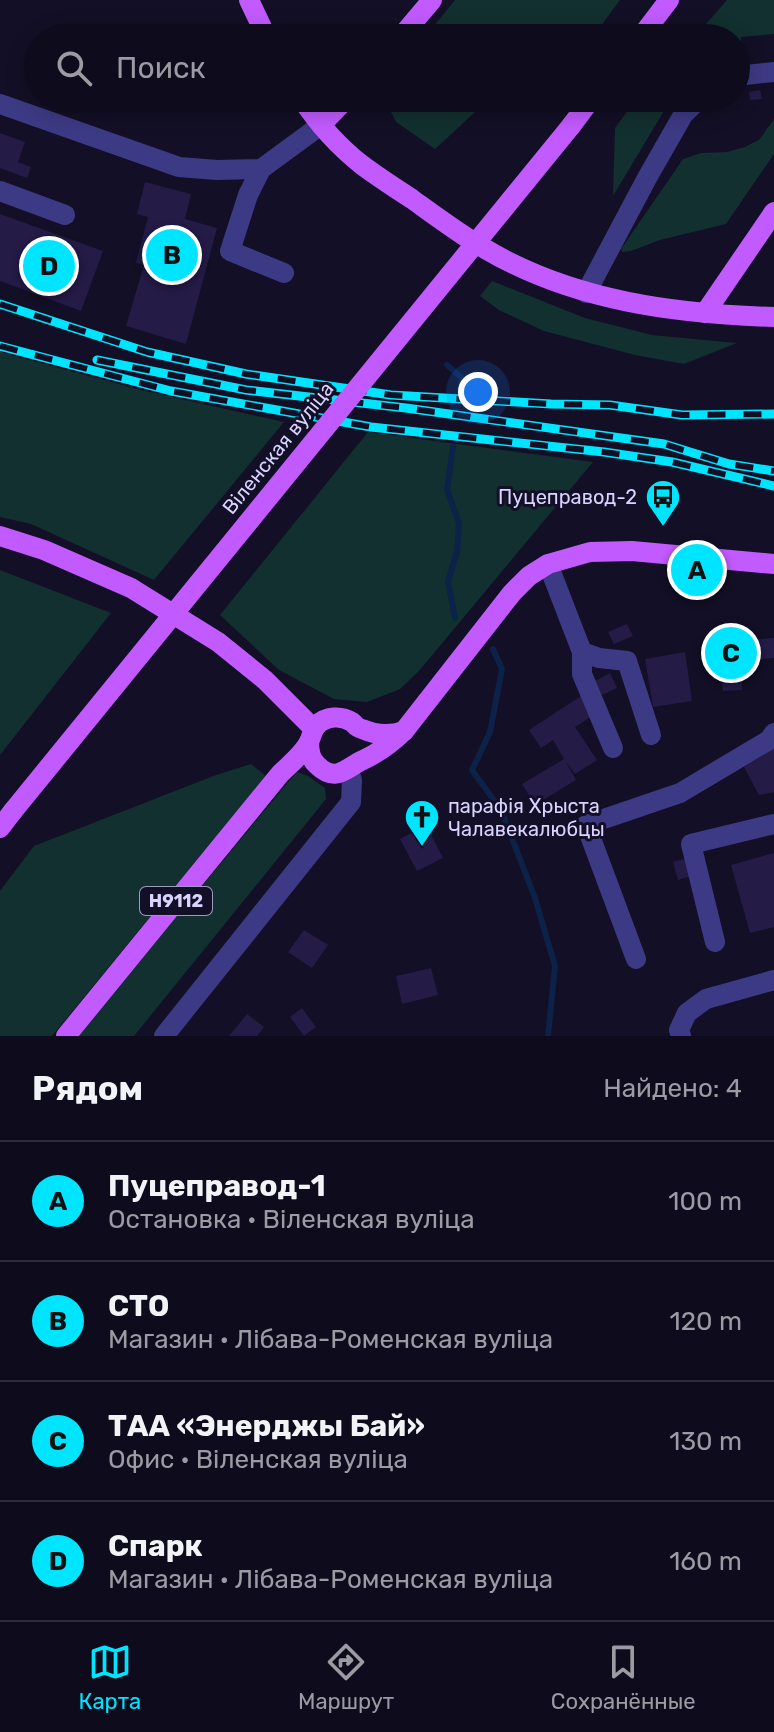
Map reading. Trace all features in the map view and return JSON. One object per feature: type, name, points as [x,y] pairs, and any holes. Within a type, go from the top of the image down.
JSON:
[{"type":"main road","points":[[249,0],[260,24]]},
{"type":"main road","points":[[412,24],[432,0]]},
{"type":"main road","points":[[651,24],[669,1]]},
{"type":"main road","points":[[311,112],[360,163],[488,251],[541,277],[586,293],[646,305],[705,313],[774,317]]},
{"type":"main road","points":[[321,125],[334,112]]},
{"type":"main road","name":"Віленская вуліца","points":[[0,828],[582,112]]},
{"type":"main road","points":[[705,313],[774,212]]},
{"type":"main road","points":[[0,536],[44,550],[131,588],[218,642],[265,680],[311,735]]},
{"type":"main road","points":[[353,766],[390,746],[512,593],[529,576],[548,564],[590,552],[632,551],[774,564]]},
{"type":"main road","name":"Н9112","points":[[66,1036],[287,766],[295,761],[324,720],[341,718],[359,729],[391,735],[404,731]]},
{"type":"main road","points":[[353,766],[364,749],[359,729]]},
{"type":"main road","name":"Н9112","points":[[311,735],[321,769],[334,773],[353,766]]},
{"type":"street","points":[[750,75],[774,72]]},
{"type":"street","points":[[0,104],[179,167],[261,169]]},
{"type":"street","points":[[586,293],[661,152],[686,112]]},
{"type":"street","points":[[284,273],[230,251],[248,195],[261,169],[321,125]]},
{"type":"street","points":[[0,191],[65,215]]},
{"type":"street","points":[[548,564],[582,652],[582,674],[613,748]]},
{"type":"street","points":[[582,652],[599,658],[627,661],[651,735]]},
{"type":"street","points":[[636,959],[586,825],[680,793],[769,740],[774,733]]},
{"type":"street","points":[[164,1036],[351,802],[353,766]]},
{"type":"street","points":[[715,942],[691,844],[774,824]]},
{"type":"street","points":[[681,1036],[679,1030],[687,1013],[706,999],[774,980]]},
{"type":"green space","points":[[455,0],[620,0],[602,24],[435,24]]},
{"type":"green space","points":[[727,0],[774,0],[774,34],[750,36],[750,24],[706,24]]},
{"type":"green space","points":[[391,112],[475,112],[435,149],[396,122]]},
{"type":"green space","points":[[627,112],[663,112],[613,196],[615,128]]},
{"type":"green space","points":[[774,119],[774,154],[726,224],[622,252],[621,249],[683,159],[701,153],[727,152],[745,147],[759,140]]},
{"type":"green space","points":[[492,281],[585,318],[652,335],[737,343],[684,364],[635,355],[544,331],[499,310],[480,296]]},
{"type":"green space","points":[[0,352],[141,390],[284,422],[154,580],[31,524],[0,517]]},
{"type":"green space","points":[[368,432],[593,462],[419,671],[400,689],[367,702],[334,699],[279,670],[220,615]]},
{"type":"green space","points":[[0,570],[111,613],[0,755]]},
{"type":"green space","points":[[251,764],[266,776],[52,1036],[0,1036],[0,891],[34,846]]},
{"type":"green space","points":[[297,772],[325,788],[326,799],[134,1036],[77,1036]]},
{"type":"building","points":[[760,90],[762,99],[750,100],[750,92]]},
{"type":"building","points":[[0,133],[25,142],[18,162],[31,167],[27,178],[0,168]]},
{"type":"building","points":[[145,182],[191,194],[185,219],[217,228],[186,344],[126,326],[144,265],[136,263],[148,217],[137,214]]},
{"type":"building","points":[[0,214],[103,251],[81,311],[0,281]]},
{"type":"building","points":[[627,624],[633,636],[614,644],[608,632]]},
{"type":"building","points":[[774,638],[774,658],[740,661],[742,690],[723,691],[719,642]]},
{"type":"building","points":[[685,652],[692,701],[653,707],[645,659]]},
{"type":"building","points":[[610,673],[617,688],[602,695],[595,681]]},
{"type":"building","points":[[581,696],[594,715],[575,727],[597,760],[575,774],[566,762],[576,780],[535,805],[522,784],[564,759],[553,740],[541,748],[529,730]]},
{"type":"building","points":[[774,748],[774,792],[759,795],[744,767]]},
{"type":"building","name":"парафія Хрыста Чалавекалюбцы","points":[[426,825],[443,858],[417,871],[400,839]]},
{"type":"building","points":[[774,853],[774,927],[750,933],[731,865]]},
{"type":"building","points":[[689,858],[694,875],[678,880],[673,862]]},
{"type":"building","points":[[304,930],[328,945],[312,968],[288,952]]},
{"type":"building","points":[[431,968],[438,995],[402,1004],[396,976]]},
{"type":"building","points":[[302,1008],[316,1027],[304,1036],[290,1017]]},
{"type":"building","points":[[247,1014],[264,1027],[257,1036],[229,1036]]},
{"type":"waterway","points":[[447,365],[462,378],[460,391]]},
{"type":"waterway","points":[[453,447],[447,490],[459,523],[457,552],[448,581],[455,618]]},
{"type":"waterway","points":[[493,649],[502,669],[490,732],[472,770],[501,810],[535,898],[555,966],[548,1036]]},
{"type":"railway","points":[[0,304],[147,352],[246,374],[391,395],[610,405],[682,415],[774,414]]},
{"type":"railway","points":[[0,346],[171,391],[371,427],[672,462],[774,486]]},
{"type":"railway","points":[[97,360],[246,390],[406,408],[664,444],[729,464],[774,471]]},
{"type":"place","name":"СТО","points":[[172,255]]},
{"type":"place","name":"Спарк","points":[[49,266]]},
{"type":"place","name":"Пуцеправод-2","points":[[663,528]]},
{"type":"place","name":"Пуцеправод-1","points":[[697,570]]},
{"type":"place","name":"ТАА «Энерджы Бай»","points":[[731,653]]},
{"type":"place","name":"парафія Хрыста Чалавекалюбцы","points":[[422,848]]}]
